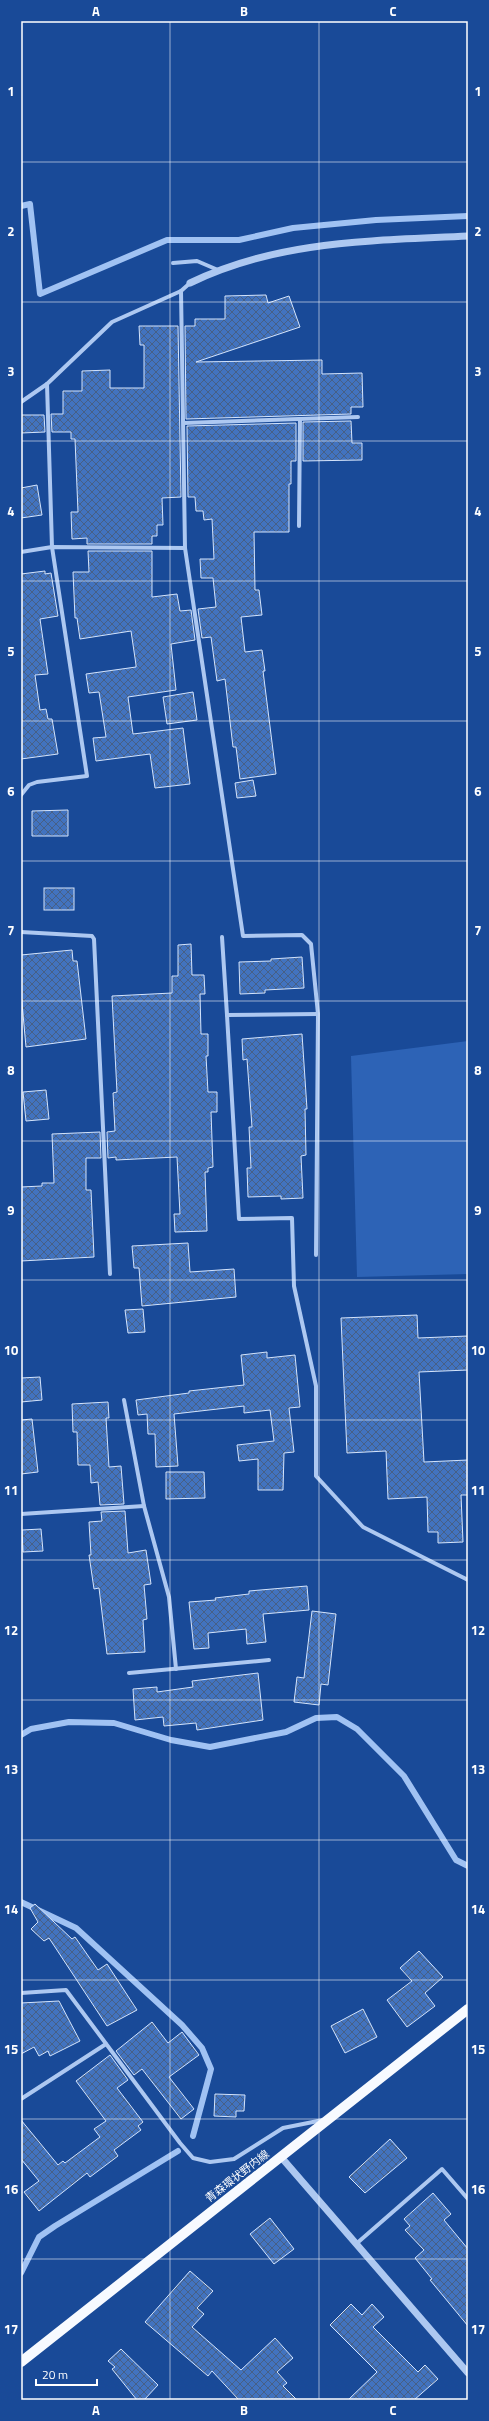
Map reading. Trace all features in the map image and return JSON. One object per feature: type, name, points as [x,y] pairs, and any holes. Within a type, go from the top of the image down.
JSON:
[{"type":"main road","name":"青森環状野内線","points":[[21,2362],[468,2009]]},
{"type":"street","points":[[21,402],[47,384],[112,322],[181,290],[190,283],[218,270],[262,256],[302,247],[349,242],[468,236]]},
{"type":"street","points":[[173,263],[197,261],[218,270]]},
{"type":"street","points":[[181,290],[185,548],[244,936],[302,935],[311,944],[318,1014],[316,1255]]},
{"type":"street","points":[[21,795],[29,785],[37,782],[87,776],[52,547],[47,384]]},
{"type":"street","points":[[184,423],[358,417]]},
{"type":"street","points":[[299,526],[300,419]]},
{"type":"street","points":[[21,552],[52,547],[185,548]]},
{"type":"street","points":[[21,932],[92,936],[94,939],[110,1274]]},
{"type":"street","points":[[222,937],[239,1219],[292,1218],[294,1286],[316,1386],[316,1476],[363,1527],[468,1580]]},
{"type":"street","points":[[227,1015],[318,1014]]},
{"type":"street","points":[[124,1400],[144,1506],[169,1597],[176,1669]]},
{"type":"street","points":[[21,1514],[144,1506]]},
{"type":"street","points":[[129,1673],[269,1660]]},
{"type":"street","points":[[21,1993],[66,1990],[180,2143],[193,2158],[210,2162],[234,2159],[283,2128],[328,2119]]},
{"type":"street","points":[[21,2099],[106,2044]]},
{"type":"street","points":[[281,2157],[468,2373]]},
{"type":"street","points":[[356,2244],[442,2169],[468,2199]]},
{"type":"shaded area","points":[[468,1041],[468,1274],[357,1277],[351,1056]]},
{"type":"building","points":[[266,295],[268,303],[289,296],[300,327],[196,362],[322,360],[322,374],[362,373],[363,407],[351,407],[351,414],[186,419],[185,326],[195,326],[195,319],[225,319],[225,296]]},
{"type":"building","points":[[139,326],[178,326],[181,497],[162,498],[163,525],[157,525],[157,536],[152,536],[152,544],[87,544],[87,538],[72,539],[71,512],[78,512],[75,439],[71,439],[71,432],[52,432],[51,414],[63,414],[63,391],[82,391],[82,371],[110,370],[110,388],[144,388],[144,345],[140,345]]},
{"type":"building","points":[[21,415],[44,415],[45,432],[21,433]]},
{"type":"building","points":[[351,421],[352,443],[362,443],[362,460],[303,461],[303,422]]},
{"type":"building","points":[[296,423],[296,461],[291,461],[291,484],[289,484],[289,532],[254,532],[255,590],[259,590],[262,615],[241,617],[245,652],[262,650],[265,671],[263,671],[276,774],[240,779],[236,747],[233,747],[225,679],[217,681],[211,637],[202,638],[198,609],[216,607],[213,578],[201,578],[200,559],[214,559],[212,519],[204,520],[203,511],[196,511],[195,497],[188,497],[187,426]]},
{"type":"building","points":[[37,485],[42,515],[21,518],[21,488]]},
{"type":"building","points":[[88,551],[152,551],[152,597],[177,594],[180,611],[191,610],[195,640],[171,644],[176,690],[128,697],[133,734],[183,728],[190,784],[155,788],[150,754],[96,761],[93,738],[106,737],[99,692],[89,693],[86,674],[136,667],[136,665],[131,631],[80,639],[77,618],[75,618],[73,572],[89,572]]},
{"type":"building","points":[[45,571],[45,574],[51,573],[58,616],[40,619],[48,674],[35,675],[40,710],[46,709],[48,719],[52,719],[58,754],[21,759],[21,574]]},
{"type":"building","points":[[193,692],[197,720],[167,724],[163,697]]},
{"type":"building","points":[[253,780],[256,796],[237,798],[235,783]]},
{"type":"building","points":[[68,810],[68,836],[32,836],[32,811]]},
{"type":"building","points":[[44,888],[74,888],[74,910],[44,910]]},
{"type":"building","points":[[191,944],[192,975],[204,975],[205,994],[200,994],[201,1034],[208,1034],[208,1056],[206,1056],[208,1092],[217,1092],[217,1112],[211,1112],[213,1167],[208,1168],[208,1172],[205,1172],[207,1231],[175,1232],[174,1214],[180,1214],[177,1157],[116,1160],[116,1157],[108,1158],[107,1132],[115,1131],[113,1093],[117,1092],[112,996],[172,993],[172,976],[178,976],[178,945]]},
{"type":"building","points":[[72,950],[73,961],[77,961],[86,1039],[26,1047],[21,992],[21,955]]},
{"type":"building","points":[[302,957],[304,988],[265,990],[265,993],[240,994],[239,962],[271,961],[271,959]]},
{"type":"building","points":[[302,1034],[307,1109],[305,1109],[306,1155],[301,1156],[303,1198],[281,1199],[281,1196],[248,1197],[247,1168],[251,1168],[249,1127],[252,1127],[247,1059],[243,1060],[242,1039]]},
{"type":"building","points":[[46,1090],[49,1119],[26,1121],[23,1092]]},
{"type":"building","points":[[100,1132],[101,1158],[86,1158],[86,1190],[91,1190],[94,1257],[21,1261],[21,1187],[42,1186],[42,1183],[54,1183],[52,1134]]},
{"type":"building","points":[[188,1243],[190,1272],[234,1269],[236,1297],[142,1306],[139,1268],[134,1268],[132,1246]]},
{"type":"building","points":[[143,1309],[145,1332],[128,1333],[125,1310]]},
{"type":"building","points":[[417,1315],[418,1338],[468,1336],[468,1370],[419,1372],[424,1462],[468,1460],[468,1495],[461,1495],[463,1542],[438,1543],[438,1532],[428,1532],[427,1497],[388,1499],[386,1451],[347,1453],[341,1318]]},
{"type":"building","points":[[267,1352],[267,1358],[295,1355],[300,1407],[289,1408],[294,1452],[284,1453],[283,1490],[258,1490],[258,1459],[239,1461],[237,1445],[274,1441],[270,1410],[244,1413],[244,1406],[174,1414],[178,1466],[156,1467],[155,1434],[148,1434],[147,1414],[138,1415],[136,1400],[189,1393],[189,1391],[244,1385],[241,1355]]},
{"type":"building","points":[[40,1377],[42,1400],[21,1402],[21,1378]]},
{"type":"building","points":[[108,1402],[109,1418],[106,1418],[109,1467],[121,1466],[124,1504],[100,1505],[98,1482],[91,1483],[90,1465],[78,1465],[77,1432],[73,1432],[72,1404]]},
{"type":"building","points":[[32,1419],[38,1472],[21,1474],[21,1420]]},
{"type":"building","points":[[166,1472],[204,1472],[205,1498],[166,1499]]},
{"type":"building","points":[[125,1511],[128,1553],[146,1550],[151,1584],[144,1585],[147,1619],[143,1620],[145,1652],[107,1654],[99,1588],[94,1589],[89,1555],[91,1555],[89,1522],[102,1521],[101,1512]]},
{"type":"building","points":[[41,1529],[43,1551],[23,1552],[22,1530]]},
{"type":"building","points":[[307,1586],[309,1610],[263,1614],[266,1642],[247,1644],[246,1629],[208,1633],[209,1648],[194,1649],[189,1602],[216,1600],[215,1598],[249,1594],[249,1591]]},
{"type":"building","points":[[312,1611],[336,1614],[328,1685],[321,1684],[319,1705],[294,1702],[297,1677],[304,1678]]},
{"type":"building","points":[[258,1673],[263,1720],[197,1730],[196,1723],[164,1726],[163,1717],[135,1720],[133,1689],[157,1687],[157,1692],[193,1687],[192,1681]]},
{"type":"building","points":[[35,1904],[72,1939],[75,1937],[98,1970],[107,1964],[137,2010],[107,2026],[49,1938],[44,1941],[31,1929],[38,1922],[30,1908]]},
{"type":"building","points":[[419,1951],[443,1977],[425,1993],[435,2006],[407,2027],[387,2000],[412,1981],[400,1968]]},
{"type":"building","points":[[59,2001],[80,2041],[50,2056],[48,2051],[39,2056],[34,2047],[21,2054],[21,2003]]},
{"type":"building","points":[[363,2009],[377,2037],[345,2053],[331,2026]]},
{"type":"building","points":[[152,2022],[168,2043],[182,2032],[199,2055],[169,2077],[194,2109],[181,2119],[142,2069],[134,2075],[116,2051]]},
{"type":"building","points":[[110,2055],[128,2080],[117,2088],[143,2122],[138,2126],[141,2130],[114,2150],[118,2156],[90,2177],[87,2173],[39,2211],[24,2192],[39,2181],[21,2159],[21,2120],[58,2165],[63,2161],[65,2163],[100,2137],[94,2129],[106,2121],[76,2081]]},
{"type":"building","points":[[215,2094],[245,2095],[244,2111],[236,2111],[236,2117],[214,2116]]},
{"type":"building","points":[[390,2139],[407,2158],[365,2193],[349,2177]]},
{"type":"building","points":[[433,2193],[451,2214],[444,2220],[468,2249],[468,2326],[430,2280],[432,2279],[415,2258],[424,2250],[405,2230],[410,2226],[404,2219]]},
{"type":"building","points":[[270,2218],[294,2249],[274,2264],[250,2234]]},
{"type":"building","points":[[190,2271],[213,2291],[197,2308],[204,2314],[192,2327],[241,2370],[275,2338],[293,2358],[277,2372],[287,2383],[283,2386],[297,2400],[239,2400],[212,2371],[208,2376],[145,2322]]},
{"type":"building","points":[[351,2304],[362,2315],[372,2304],[384,2317],[373,2327],[418,2372],[425,2365],[438,2379],[414,2400],[348,2400],[377,2372],[330,2325]]},
{"type":"building","points":[[121,2349],[158,2385],[144,2400],[137,2400],[112,2369],[115,2367],[108,2361]]},
{"type":"waterway","points":[[21,206],[30,204],[40,294],[167,240],[239,240],[293,228],[376,220],[468,216]]},
{"type":"waterway","points":[[21,1735],[31,1729],[69,1722],[114,1723],[171,1740],[210,1747],[286,1732],[316,1718],[337,1717],[357,1729],[404,1776],[456,1860],[468,1866]]},
{"type":"waterway","points":[[21,1902],[76,1928],[182,2025],[202,2048],[211,2069],[193,2136]]},
{"type":"waterway","points":[[21,2273],[39,2237],[178,2151]]}]
